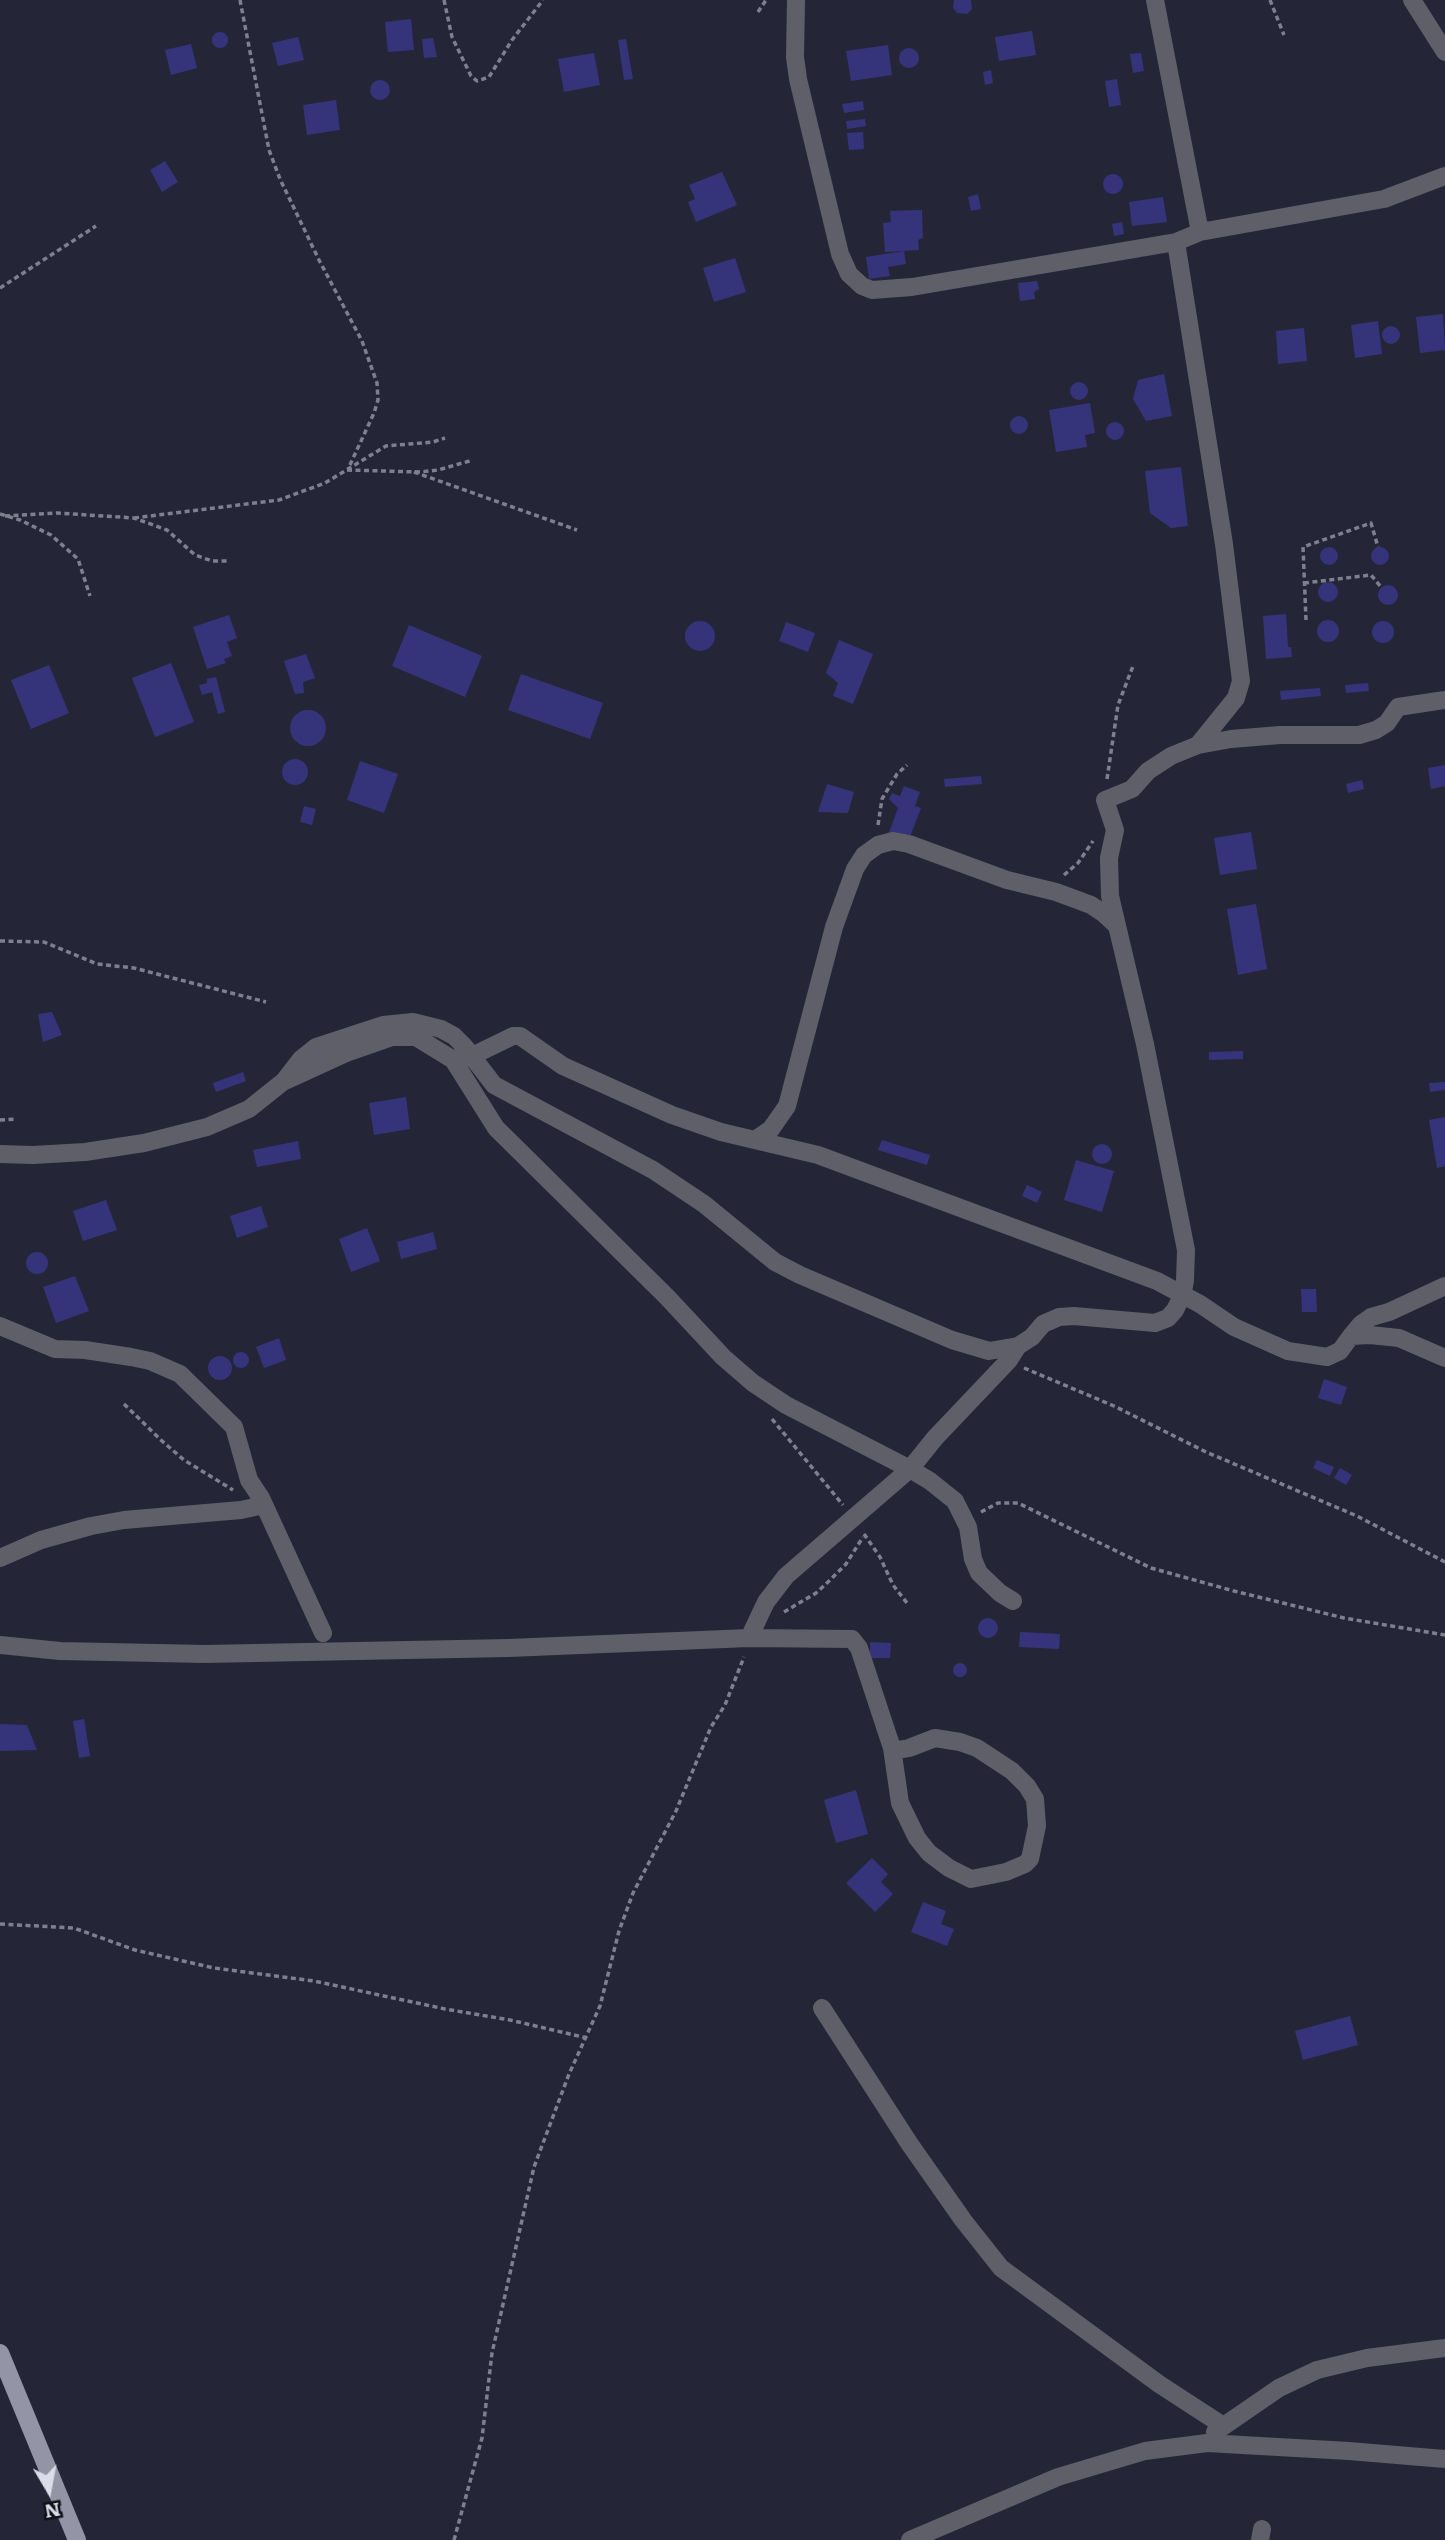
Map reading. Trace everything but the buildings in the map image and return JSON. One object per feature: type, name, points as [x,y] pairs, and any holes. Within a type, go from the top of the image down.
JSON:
[{"type":"main road","points":[[0,2353],[77,2540]]},
{"type":"street","points":[[796,0],[795,57],[798,79],[839,254],[849,274],[862,286],[872,290],[896,289],[1176,242],[1200,232],[1384,199],[1445,176]]},
{"type":"street","points":[[1155,0],[1200,232]]},
{"type":"street","points":[[1412,0],[1445,52]]},
{"type":"street","points":[[1176,242],[1224,544],[1241,681],[1236,698],[1198,745]]},
{"type":"street","points":[[1170,1316],[1185,1282],[1186,1250],[1175,1184],[1110,896],[1109,858],[1115,830],[1105,800],[1132,789],[1148,772],[1171,756],[1198,745],[1280,735],[1359,735],[1376,730],[1387,723],[1398,707],[1445,700]]},
{"type":"street","points":[[755,1140],[771,1129],[787,1106],[834,927],[855,869],[864,855],[881,844],[894,841],[909,844],[1007,880],[1091,905],[1117,926]]},
{"type":"street","points":[[0,1153],[33,1155],[85,1152],[177,1136],[228,1119],[249,1109],[284,1081],[301,1059],[316,1047],[383,1025],[413,1022],[441,1029],[454,1037],[472,1056],[494,1085]]},
{"type":"street","points":[[472,1056],[513,1036],[520,1036],[563,1066],[628,1097],[721,1132],[836,1161],[1157,1281],[1200,1304],[1230,1325]]},
{"type":"street","points":[[284,1081],[346,1053],[392,1037],[416,1037],[494,1085],[653,1170],[704,1204],[775,1262],[952,1340],[1013,1353]]},
{"type":"street","points":[[452,1058],[496,1128],[667,1297],[723,1357],[753,1383],[786,1405],[910,1469],[955,1501],[963,1514],[973,1559],[979,1573],[1013,1601]]},
{"type":"street","points":[[751,1632],[766,1602],[786,1576],[862,1522],[1013,1353],[1044,1324],[1059,1317],[1155,1324],[1170,1316],[1188,1312],[1230,1325],[1287,1351],[1327,1357],[1340,1352],[1361,1324],[1371,1317],[1445,1286]]},
{"type":"street","points":[[1,1326],[55,1349],[85,1350],[131,1357],[180,1374],[234,1427],[249,1480],[264,1505],[323,1633]]},
{"type":"street","points":[[1351,1336],[1399,1338],[1445,1358]]},
{"type":"street","points":[[0,1558],[41,1540],[91,1526],[124,1520],[241,1510],[264,1505]]},
{"type":"street","points":[[0,1645],[60,1651],[205,1654],[522,1648],[751,1632],[852,1639],[859,1648],[892,1748],[903,1811],[917,1838],[929,1853],[949,1868],[971,1878],[1006,1872],[1026,1864],[1035,1844],[1037,1811],[1035,1799],[1012,1770],[977,1748],[960,1742],[934,1738],[909,1748],[892,1748]]},
{"type":"street","points":[[822,2008],[909,2143],[963,2220],[1001,2268],[1159,2384],[1222,2425]]},
{"type":"street","points":[[1202,2444],[1222,2425],[1279,2388],[1317,2370],[1367,2358],[1445,2348]]},
{"type":"street","points":[[910,2540],[1058,2477],[1145,2451],[1202,2444],[1445,2459]]},
{"type":"path","points":[[240,0],[269,150],[319,260],[362,341],[377,383],[378,400],[374,413],[347,469]]},
{"type":"path","points":[[444,0],[452,37],[471,76],[477,81],[489,77],[512,40],[543,0]]},
{"type":"path","points":[[758,12],[766,0]]},
{"type":"path","points":[[1270,0],[1284,34]]},
{"type":"path","points":[[0,288],[96,226]]},
{"type":"path","points":[[2,515],[57,513],[134,518],[279,500],[317,487],[386,446],[433,442],[446,438]]},
{"type":"path","points":[[347,469],[414,472],[438,470],[473,460]]},
{"type":"path","points":[[414,472],[577,530]]},
{"type":"path","points":[[2,515],[51,535],[78,559],[90,596]]},
{"type":"path","points":[[134,518],[167,530],[195,555],[212,561],[227,561]]},
{"type":"path","points":[[1306,620],[1303,547],[1371,523],[1378,547]]},
{"type":"path","points":[[1304,583],[1371,575],[1381,587]]},
{"type":"path","points":[[1105,800],[1118,705],[1133,666]]},
{"type":"path","points":[[881,844],[878,820],[882,799],[897,774],[906,765]]},
{"type":"path","points":[[1041,889],[1078,863],[1095,839]]},
{"type":"path","points":[[0,941],[44,942],[97,964],[135,968],[266,1002]]},
{"type":"path","points":[[0,1121],[16,1119]]},
{"type":"path","points":[[1013,1353],[1206,1452],[1357,1516],[1445,1562]]},
{"type":"path","points":[[124,1404],[184,1460],[211,1478],[264,1505]]},
{"type":"path","points":[[768,1415],[862,1522],[864,1535],[880,1557],[893,1585],[907,1603]]},
{"type":"path","points":[[969,1532],[982,1511],[998,1503],[1011,1502],[1037,1510],[1151,1568],[1344,1618],[1445,1635]]},
{"type":"path","points":[[454,2540],[482,2438],[492,2353],[534,2167],[569,2074],[600,2006],[619,1930],[633,1893],[676,1811],[711,1727],[725,1705],[751,1632],[816,1593],[846,1564],[864,1535],[862,1522]]},
{"type":"path","points":[[0,1924],[74,1928],[135,1950],[214,1968],[327,1983],[587,2038]]}]
